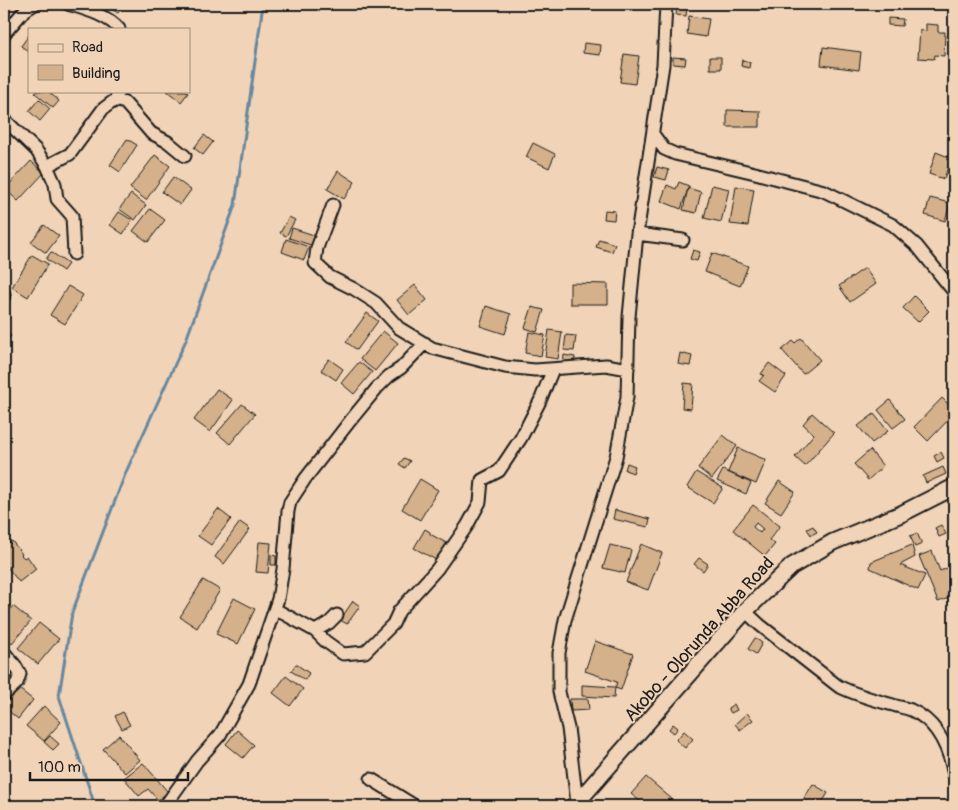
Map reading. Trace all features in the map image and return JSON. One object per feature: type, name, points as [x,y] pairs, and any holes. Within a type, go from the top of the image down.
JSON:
[{"type":"main road","name":"Akobo - Olorunda Abba Road","points":[[576,805],[745,611],[792,566],[833,542],[901,514],[954,487]]},
{"type":"street","points":[[4,34],[23,7],[35,4]]},
{"type":"street","points":[[68,4],[91,11],[115,24],[118,28]]},
{"type":"street","points":[[576,805],[568,728],[559,692],[559,653],[565,620],[616,457],[627,398],[629,317],[637,234],[663,64],[666,4]]},
{"type":"street","points":[[47,166],[70,154],[103,109],[117,96],[151,133],[168,142],[184,156]]},
{"type":"street","points":[[4,119],[36,150],[47,166],[55,184],[57,199],[72,216],[74,254]]},
{"type":"street","points":[[652,134],[664,149],[675,154],[824,192],[893,225],[917,246],[954,292]]},
{"type":"street","points":[[334,205],[317,248],[315,263],[330,277],[376,303],[399,328],[432,348],[506,367],[535,370],[606,365],[628,369]]},
{"type":"street","points":[[637,234],[683,240]]},
{"type":"street","points":[[165,806],[220,735],[250,684],[278,599],[284,569],[290,502],[316,464],[377,388],[389,376],[401,368],[425,343]]},
{"type":"street","points":[[275,609],[315,631],[325,641],[344,654],[365,652],[393,624],[399,611],[437,569],[467,526],[480,502],[482,480],[499,470],[521,438],[540,402],[553,369]]},
{"type":"street","points":[[745,611],[838,686],[849,692],[912,711],[932,724],[950,757],[954,775]]},
{"type":"street","points":[[315,631],[329,623],[337,615]]},
{"type":"street","points":[[4,652],[15,664],[20,674],[17,683],[4,695]]},
{"type":"street","points":[[371,779],[415,806]]},
{"type":"building","points":[[103,4],[124,4],[118,13]]},
{"type":"building","points":[[677,7],[687,8],[686,16],[676,15]]},
{"type":"building","points":[[689,16],[709,19],[706,37],[687,34]]},
{"type":"building","points":[[888,18],[903,19],[902,26],[888,25]]},
{"type":"building","points":[[926,24],[938,25],[938,32],[945,32],[944,56],[935,55],[934,59],[918,58],[920,30],[926,31]]},
{"type":"building","points":[[28,36],[28,51],[21,46]]},
{"type":"building","points":[[584,43],[601,45],[600,55],[583,53]]},
{"type":"building","points":[[823,47],[861,52],[859,70],[821,65]]},
{"type":"building","points":[[624,54],[639,56],[635,84],[620,82]]},
{"type":"building","points":[[673,57],[686,58],[685,65],[673,64]]},
{"type":"building","points":[[710,57],[721,57],[721,69],[710,69]]},
{"type":"building","points":[[742,60],[750,62],[749,68],[741,66]]},
{"type":"building","points":[[49,92],[59,101],[53,108],[35,93]]},
{"type":"building","points":[[168,92],[187,92],[181,102]]},
{"type":"building","points":[[39,99],[50,109],[40,121],[29,111]]},
{"type":"building","points":[[727,110],[760,111],[760,127],[727,127]]},
{"type":"building","points":[[204,135],[213,142],[203,155],[194,148]]},
{"type":"building","points":[[127,139],[137,145],[120,172],[110,165]]},
{"type":"building","points":[[533,143],[555,154],[549,168],[526,157]]},
{"type":"building","points":[[936,152],[951,158],[944,179],[929,174]]},
{"type":"building","points":[[155,155],[170,166],[146,200],[130,188]]},
{"type":"building","points":[[31,161],[44,173],[18,201],[5,189]]},
{"type":"building","points":[[657,167],[669,170],[666,180],[654,177]]},
{"type":"building","points":[[338,171],[355,182],[344,199],[327,189]]},
{"type":"building","points":[[173,177],[191,190],[180,205],[162,192]]},
{"type":"building","points":[[679,182],[689,186],[681,209],[661,201],[667,185],[676,189]]},
{"type":"building","points":[[712,185],[729,189],[721,222],[704,218]]},
{"type":"building","points":[[736,186],[754,189],[748,226],[730,224]]},
{"type":"building","points":[[688,188],[701,192],[696,213],[683,210]]},
{"type":"building","points":[[131,194],[146,205],[135,220],[119,209]]},
{"type":"building","points":[[930,198],[950,203],[945,221],[925,215]]},
{"type":"building","points":[[150,209],[165,220],[148,242],[133,231]]},
{"type":"building","points":[[605,210],[615,211],[614,220],[604,219]]},
{"type":"building","points":[[119,212],[132,220],[123,234],[110,225]]},
{"type":"building","points":[[289,217],[295,220],[286,236],[280,233]]},
{"type":"building","points":[[44,225],[59,236],[46,253],[31,242]]},
{"type":"building","points":[[292,228],[317,236],[314,246],[289,238]]},
{"type":"building","points":[[286,239],[309,247],[304,260],[282,252]]},
{"type":"building","points":[[599,239],[615,244],[612,252],[596,247]]},
{"type":"building","points":[[693,250],[700,252],[697,261],[690,259]]},
{"type":"building","points":[[51,252],[68,264],[63,271],[46,259]]},
{"type":"building","points":[[712,253],[748,266],[740,286],[705,272]]},
{"type":"building","points":[[32,255],[48,264],[28,297],[12,287]]},
{"type":"building","points":[[865,268],[876,284],[850,302],[839,286]]},
{"type":"building","points":[[570,283],[608,284],[608,304],[570,304]]},
{"type":"building","points":[[415,285],[427,300],[409,315],[397,300]]},
{"type":"building","points":[[68,286],[83,295],[65,324],[50,315]]},
{"type":"building","points":[[914,296],[929,311],[918,322],[903,308]]},
{"type":"building","points":[[486,306],[511,314],[505,334],[480,326]]},
{"type":"building","points":[[532,307],[544,310],[537,332],[525,328]]},
{"type":"building","points":[[367,313],[378,321],[357,350],[346,342]]},
{"type":"building","points":[[4,329],[11,336],[4,343]]},
{"type":"building","points":[[549,330],[562,332],[558,359],[545,357]]},
{"type":"building","points":[[383,331],[398,343],[375,371],[360,359]]},
{"type":"building","points":[[529,332],[545,335],[541,356],[525,353]]},
{"type":"building","points":[[566,335],[576,336],[574,351],[564,350]]},
{"type":"building","points":[[801,338],[820,360],[803,374],[782,350],[793,341],[795,343]]},
{"type":"building","points":[[680,353],[692,356],[690,366],[678,364]]},
{"type":"building","points":[[564,355],[575,357],[574,366],[563,364]]},
{"type":"building","points":[[329,359],[343,369],[336,380],[321,370]]},
{"type":"building","points":[[359,362],[372,372],[354,394],[341,383]]},
{"type":"building","points":[[769,363],[786,376],[775,392],[759,381],[764,375],[761,374]]},
{"type":"building","points":[[684,383],[693,384],[691,409],[682,408]]},
{"type":"building","points":[[217,389],[233,400],[210,432],[194,420]]},
{"type":"building","points":[[942,398],[954,410],[954,414],[928,441],[914,427]]},
{"type":"building","points":[[890,400],[905,419],[893,428],[878,410]]},
{"type":"building","points":[[242,404],[255,414],[230,444],[217,433]]},
{"type":"building","points":[[812,413],[834,433],[805,466],[795,457],[814,434],[803,424]]},
{"type":"building","points":[[874,414],[888,431],[872,443],[858,426]]},
{"type":"building","points":[[723,435],[737,446],[712,479],[698,468]]},
{"type":"building","points":[[738,448],[766,460],[756,484],[728,472]]},
{"type":"building","points":[[870,450],[883,466],[868,480],[854,464]]},
{"type":"building","points":[[941,452],[944,458],[937,462],[934,456]]},
{"type":"building","points":[[404,458],[410,461],[405,468],[399,464]]},
{"type":"building","points":[[627,463],[635,466],[633,473],[625,470]]},
{"type":"building","points":[[943,467],[946,474],[926,483],[923,476]]},
{"type":"building","points":[[723,470],[751,483],[746,494],[717,481]]},
{"type":"building","points":[[696,472],[723,488],[713,503],[687,487]]},
{"type":"building","points":[[420,479],[438,490],[420,520],[402,509]]},
{"type":"building","points":[[779,481],[795,492],[781,513],[765,503]]},
{"type":"building","points":[[753,505],[780,526],[769,540],[775,544],[765,556],[733,530]],"holes":[[[756,523],[763,529],[760,533],[753,527]]]},
{"type":"building","points":[[218,509],[231,519],[211,545],[198,536]]},
{"type":"building","points":[[615,510],[650,519],[648,527],[613,519]]},
{"type":"building","points":[[240,522],[250,529],[224,564],[215,557]]},
{"type":"building","points":[[941,525],[946,534],[939,537],[935,528]]},
{"type":"building","points":[[813,526],[817,532],[811,535],[807,529]]},
{"type":"building","points":[[425,529],[430,534],[450,545],[440,562],[414,548]]},
{"type":"building","points":[[917,533],[922,544],[915,547],[910,536]]},
{"type":"building","points":[[8,540],[10,543],[12,541],[24,558],[27,556],[36,569],[19,582],[4,563],[4,543]]},
{"type":"building","points":[[259,542],[271,543],[268,573],[256,572]]},
{"type":"building","points":[[641,544],[662,553],[648,590],[626,582]]},
{"type":"building","points":[[610,545],[631,550],[625,573],[603,568]]},
{"type":"building","points":[[912,545],[915,557],[900,565],[925,575],[918,590],[870,568],[871,562]]},
{"type":"building","points":[[932,551],[940,571],[954,565],[954,596],[938,602],[919,556]]},
{"type":"building","points":[[271,555],[276,556],[276,565],[271,565]]},
{"type":"building","points":[[699,558],[708,564],[703,571],[694,564]]},
{"type":"building","points":[[203,580],[220,590],[197,628],[180,617]]},
{"type":"building","points":[[234,598],[255,609],[238,644],[216,634]]},
{"type":"building","points":[[353,601],[360,606],[347,624],[340,620]]},
{"type":"building","points":[[13,606],[31,621],[12,643],[4,636],[4,617]]},
{"type":"building","points":[[39,623],[59,639],[38,664],[18,648]]},
{"type":"building","points":[[755,638],[762,643],[756,654],[748,649]]},
{"type":"building","points":[[595,641],[633,654],[621,690],[615,688],[617,682],[585,671]]},
{"type":"building","points":[[296,664],[309,673],[305,680],[291,671]]},
{"type":"building","points":[[4,667],[13,675],[4,685]]},
{"type":"building","points":[[286,676],[303,689],[290,706],[273,693]]},
{"type":"building","points":[[582,685],[615,687],[614,698],[582,696]]},
{"type":"building","points":[[18,688],[33,700],[18,719],[4,707]]},
{"type":"building","points":[[570,699],[588,699],[589,710],[571,711]]},
{"type":"building","points":[[734,704],[737,710],[731,713],[728,708]]},
{"type":"building","points":[[44,706],[61,722],[44,741],[26,726]]},
{"type":"building","points":[[123,712],[130,725],[122,729],[115,716]]},
{"type":"building","points":[[747,713],[753,720],[740,730],[735,724]]},
{"type":"building","points":[[673,724],[678,728],[674,733],[669,729]]},
{"type":"building","points":[[237,730],[254,745],[243,758],[226,744]]},
{"type":"building","points":[[684,731],[693,739],[685,748],[676,740]]},
{"type":"building","points":[[119,735],[140,760],[125,773],[103,749]]},
{"type":"building","points":[[50,736],[59,744],[53,750],[44,742]]},
{"type":"building","points":[[143,763],[168,792],[158,800],[148,789],[139,796],[124,778]]},
{"type":"building","points":[[646,777],[673,800],[668,806],[646,806],[631,794]]},
{"type":"building","points":[[813,784],[828,793],[820,806],[799,806]]},
{"type":"waterway","points":[[95,806],[59,696],[72,613],[126,472],[186,340],[235,205],[263,4]]}]
